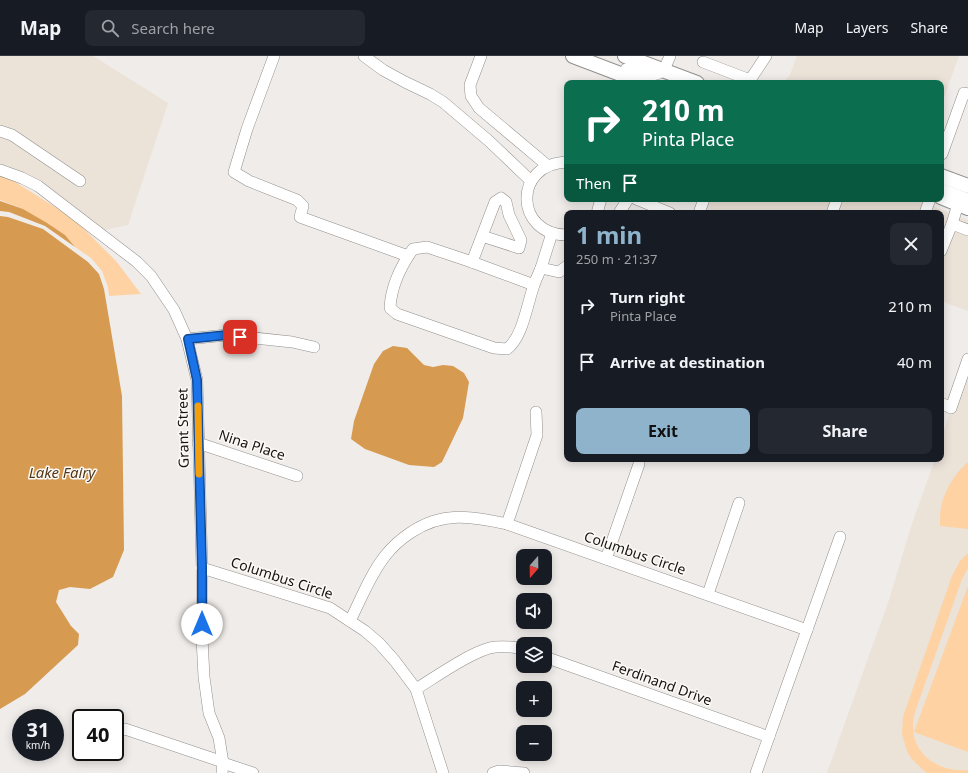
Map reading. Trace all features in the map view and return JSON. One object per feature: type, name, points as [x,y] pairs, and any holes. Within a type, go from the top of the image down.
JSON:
[{"type":"main road","points":[[573,56],[636,80]]},
{"type":"main road","points":[[625,56],[689,80]]},
{"type":"main road","points":[[944,177],[968,186]]},
{"type":"main road","points":[[944,198],[965,203]]},
{"type":"street","points":[[274,56],[247,129],[234,172],[250,181],[297,200],[303,206],[300,217],[408,256]]},
{"type":"street","points":[[364,56],[400,79],[443,102],[489,141],[532,181]]},
{"type":"street","points":[[481,56],[470,85],[471,96],[479,108],[548,166]]},
{"type":"street","points":[[592,56],[644,75],[657,74],[663,70],[670,56]]},
{"type":"street","points":[[703,62],[750,80],[766,56]]},
{"type":"street","points":[[944,149],[967,90]]},
{"type":"street","points":[[0,131],[12,135],[80,181]]},
{"type":"street","points":[[564,162],[556,162],[534,176],[529,187],[527,200],[529,212],[536,223],[546,231],[558,235],[564,235]]},
{"type":"street","name":"Grant Street","points":[[0,170],[38,186],[137,262],[161,289],[174,310],[188,339],[197,380],[204,678],[209,713],[219,738],[223,766]]},
{"type":"street","points":[[944,191],[965,203],[952,224],[944,244]]},
{"type":"street","points":[[472,262],[495,202],[501,198],[506,202],[509,215],[521,240],[519,248],[482,236]]},
{"type":"street","points":[[643,202],[663,210]]},
{"type":"street","points":[[952,224],[968,230]]},
{"type":"street","points":[[534,285],[427,247],[413,249],[399,274],[390,298],[390,308],[397,314],[488,346],[507,349],[513,345],[521,327],[552,233]]},
{"type":"street","points":[[541,268],[559,272],[564,268]]},
{"type":"street","points":[[188,339],[227,335],[292,342],[314,346]]},
{"type":"street","points":[[944,404],[951,408],[968,359]]},
{"type":"street","points":[[507,524],[537,435],[536,412]]},
{"type":"street","name":"Nina Place","points":[[198,443],[297,476]]},
{"type":"street","points":[[606,559],[639,464]]},
{"type":"street","points":[[708,594],[739,503]]},
{"type":"street","name":"Columbus Circle","points":[[350,621],[373,574],[385,555],[400,540],[418,528],[436,520],[454,517],[482,519],[507,524],[808,630]]},
{"type":"street","points":[[756,773],[840,537]]},
{"type":"street","name":"Columbus Circle","points":[[202,568],[330,608],[379,643],[416,689],[443,773]]},
{"type":"street","points":[[416,689],[477,653],[494,647],[516,648]]},
{"type":"street","name":"Ferdinand Drive","points":[[552,660],[769,737]]},
{"type":"street","points":[[124,730],[223,766],[253,773]]},
{"type":"street","points":[[493,773],[499,771],[524,773]]},
{"type":"shaded area","points":[[0,56],[93,56],[168,103],[128,225],[104,230],[41,181],[0,165]]},
{"type":"shaded area","points":[[797,56],[959,56],[944,97],[944,80],[785,80],[790,75]]},
{"type":"shaded area","points":[[0,176],[12,180],[63,212],[80,225],[116,261],[141,294],[109,296],[108,287],[102,271],[91,258],[75,247],[65,235],[23,209],[0,200]]},
{"type":"shaded area","points":[[709,202],[923,202],[943,210],[706,210]]},
{"type":"shaded area","points":[[944,210],[968,220],[968,311],[944,302]]},
{"type":"shaded area","points":[[968,359],[968,773],[827,773],[889,600],[911,527],[934,462],[944,462],[944,430]]},
{"type":"shaded area","points":[[968,462],[968,529],[940,526],[941,507],[948,488],[955,476]]},
{"type":"shaded area","points":[[968,553],[968,568],[962,579],[915,712],[913,725],[914,736],[918,747],[924,755],[943,767],[955,770],[968,770],[968,773],[927,773],[911,758],[907,751],[902,734],[903,717],[952,576],[960,561]]},
{"type":"shaded area","points":[[968,586],[968,752],[914,732]]},
{"type":"water","points":[[0,201],[23,209],[47,223],[65,235],[75,247],[45,226],[9,212],[0,211]]},
{"type":"water","name":"Lake Fairy","points":[[0,216],[8,217],[43,229],[88,262],[99,274],[104,289],[122,396],[124,550],[113,577],[90,589],[70,587],[59,590],[56,602],[71,626],[79,634],[78,645],[25,694],[0,709]]},
{"type":"water","points":[[393,346],[407,348],[424,365],[433,367],[443,365],[453,366],[464,373],[469,382],[463,418],[442,462],[434,467],[409,465],[365,449],[351,439],[354,421],[374,364],[383,351]]},
{"type":"slow traffic","points":[[198,406],[199,474]]},
{"type":"route","points":[[202,624],[197,380],[188,339],[227,335],[240,337]]}]
